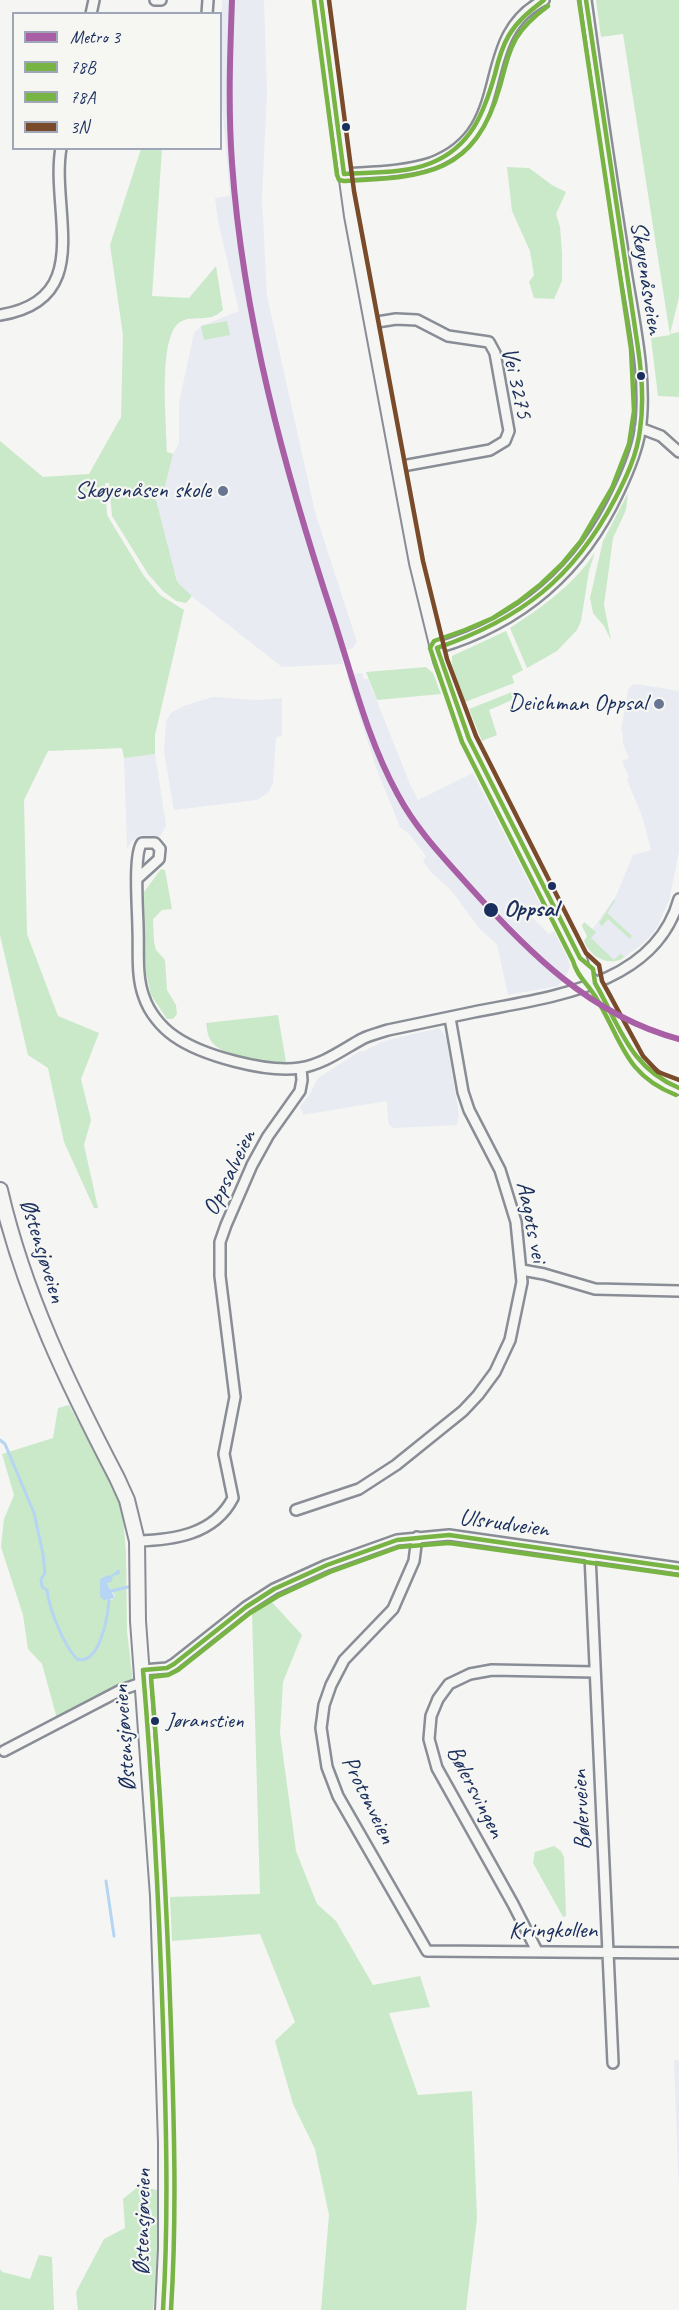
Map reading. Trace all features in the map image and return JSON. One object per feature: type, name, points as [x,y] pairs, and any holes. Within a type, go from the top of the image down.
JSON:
[{"type":"main road","name":"Østensjøveien","points":[[0,1190],[18,1259],[37,1314],[127,1500],[137,1541],[138,1620],[159,1896],[166,2095],[166,2225],[163,2310]]},
{"type":"street","points":[[155,0],[161,0]]},
{"type":"street","points":[[321,0],[344,174],[397,467],[416,563],[437,648],[469,739],[580,958],[593,969],[595,983],[637,1060],[654,1078],[679,1088]]},
{"type":"street","points":[[344,174],[414,167],[444,157],[460,145],[477,127],[485,111],[506,36],[525,12],[544,0]]},
{"type":"street","name":"Skøyenåsveien","points":[[437,648],[473,636],[511,617],[536,599],[567,571],[592,539],[614,502],[626,476],[640,428],[642,411],[637,342],[586,0]]},
{"type":"street","points":[[0,315],[21,311],[33,305],[52,285],[59,271],[64,249],[58,176],[61,150]]},
{"type":"street","name":"Vei 3275","points":[[371,323],[396,319],[417,320],[448,336],[489,342],[495,353],[508,434],[499,446],[471,454],[397,467]]},
{"type":"street","points":[[640,428],[661,436],[679,452]]},
{"type":"street","points":[[137,879],[140,979],[144,997],[159,1022],[173,1036],[186,1043],[240,1063],[276,1069],[301,1068],[330,1058],[364,1038],[388,1030],[560,996],[595,983],[650,951],[671,922],[679,899]]},
{"type":"street","name":"Aagots vei","points":[[296,1510],[359,1489],[396,1465],[478,1395],[495,1372],[510,1340],[522,1270],[516,1222],[496,1162],[469,1110],[463,1092],[450,1018]]},
{"type":"street","name":"Oppsalveien","points":[[137,1541],[174,1539],[190,1535],[219,1516],[232,1498],[224,1454],[235,1397],[220,1276],[220,1242],[252,1165],[268,1136],[300,1091],[301,1068]]},
{"type":"street","points":[[522,1270],[595,1289],[679,1291]]},
{"type":"street","name":"Ulsrudveien","points":[[4,1751],[144,1676],[174,1664],[246,1607],[282,1585],[397,1540],[449,1535],[679,1568]]},
{"type":"street","name":"Protonveien","points":[[417,1537],[411,1569],[393,1609],[344,1660],[324,1705],[321,1728],[322,1748],[338,1796],[427,1951]]},
{"type":"street","name":"Bølerveien","points":[[590,1555],[613,2063]]},
{"type":"street","name":"Bølersvingen","points":[[537,1951],[437,1768],[429,1739],[431,1716],[438,1699],[449,1684],[470,1674],[492,1670],[595,1672]]},
{"type":"street","name":"Kringkollen","points":[[427,1951],[679,1953]]},
{"type":"shaded area","points":[[222,0],[264,0],[267,92],[262,199],[267,296],[315,512],[357,642],[353,648],[340,652],[343,664],[282,667],[185,591],[179,584],[169,558],[155,496],[163,494],[173,454],[179,443],[179,403],[194,333],[201,326],[239,311],[218,221],[215,198],[230,196],[222,103]]},
{"type":"shaded area","points":[[362,673],[364,679],[368,679],[418,800],[473,773],[541,906],[531,916],[549,934],[554,931],[568,959],[570,966],[568,973],[558,986],[508,995],[497,945],[478,927],[451,890],[432,873],[423,861],[426,856],[410,835],[400,827],[377,770],[349,684],[347,675]]},
{"type":"shaded area","points":[[632,685],[679,691],[679,851],[669,901],[656,929],[644,943],[622,959],[609,961],[594,956],[584,941],[616,896],[633,855],[651,850],[642,816],[622,761],[629,758],[623,744],[621,730],[628,690]]},
{"type":"shaded area","points":[[212,697],[257,700],[282,698],[282,736],[276,737],[273,783],[268,793],[257,800],[174,810],[164,752],[166,721],[171,713],[181,707]]},
{"type":"shaded area","points":[[155,754],[166,825],[160,837],[140,835],[127,848],[124,758]]},
{"type":"shaded area","points":[[439,1028],[446,1037],[459,1115],[457,1125],[393,1128],[389,1125],[387,1101],[303,1115],[299,1108],[310,1094],[318,1078],[360,1051],[384,1041]]},
{"type":"shaded area","points":[[674,2060],[679,2060],[679,2182],[678,2172]]},
{"type":"green space","points":[[596,0],[679,0],[679,297],[670,334],[679,332],[679,397],[658,396],[651,338],[670,335],[623,34],[601,37]]},
{"type":"green space","points":[[141,150],[162,150],[152,296],[189,298],[216,266],[223,310],[212,317],[180,322],[173,331],[168,345],[165,383],[167,452],[173,454],[163,494],[155,496],[176,578],[192,596],[186,603],[176,601],[163,591],[148,574],[112,516],[109,483],[105,483],[107,515],[144,576],[160,595],[184,610],[155,735],[155,754],[124,758],[122,748],[48,751],[24,800],[27,934],[58,1016],[99,1033],[81,1079],[91,1120],[84,1145],[98,1208],[94,1208],[64,1142],[48,1068],[28,1055],[0,935],[0,441],[43,477],[89,474],[121,417],[123,335],[110,245]]},
{"type":"green space","points":[[507,167],[529,168],[566,192],[556,214],[560,227],[562,281],[554,299],[534,298],[529,282],[534,275],[530,251],[512,211]]},
{"type":"green space","points":[[227,321],[230,335],[204,340],[201,326]]},
{"type":"green space","points":[[628,493],[626,510],[613,538],[604,605],[611,640],[604,626],[593,613],[590,598],[603,541]]},
{"type":"green space","points":[[595,552],[589,571],[581,621],[577,630],[557,651],[527,668],[510,628],[567,585]]},
{"type":"green space","points":[[506,631],[523,670],[512,676],[514,683],[465,702],[452,665],[452,656]]},
{"type":"green space","points":[[426,667],[433,673],[441,694],[377,700],[366,672]]},
{"type":"green space","points":[[517,690],[519,697],[489,710],[497,735],[482,741],[469,709]]},
{"type":"green space","points":[[161,869],[165,870],[172,909],[162,910],[153,919],[154,942],[156,950],[165,960],[167,990],[176,1005],[177,1014],[173,1019],[167,1019],[151,995],[146,973],[144,892]]},
{"type":"green space","points":[[614,900],[607,913],[632,936],[630,939],[608,919],[602,926],[599,923]]},
{"type":"green space","points":[[584,922],[596,932],[591,938],[614,960],[620,954],[624,956],[622,959],[610,961],[594,955],[584,941],[587,936],[582,926]]},
{"type":"green space","points":[[278,1015],[286,1062],[243,1058],[222,1050],[214,1044],[208,1034],[206,1023]]},
{"type":"green space","points":[[69,1405],[122,1503],[126,1553],[127,1631],[133,1682],[58,1722],[42,1664],[28,1649],[23,1615],[1,1547],[4,1519],[14,1495],[2,1454],[53,1438],[58,1408]],"holes":[[[110,1576],[107,1583],[115,1596],[114,1599],[100,1597],[100,1579]]]},
{"type":"green space","points":[[270,1600],[302,1635],[283,1682],[280,1733],[296,1851],[317,1904],[336,1921],[373,1985],[420,1976],[430,2007],[389,2013],[418,2095],[472,2091],[477,2218],[466,2310],[321,2310],[329,2215],[315,2149],[293,2104],[275,2041],[295,2022],[260,1934],[172,1941],[170,1897],[260,1894],[252,1614]]},
{"type":"green space","points":[[554,1846],[561,1851],[564,1857],[566,1916],[563,1917],[533,1863],[535,1852]]},
{"type":"green space","points":[[139,2186],[157,2190],[160,2242],[153,2310],[78,2310],[76,2292],[104,2239],[125,2228],[123,2199]]},
{"type":"green space","points":[[39,2255],[52,2257],[54,2310],[0,2310],[0,2269],[2,2272],[30,2279]]},
{"type":"water","points":[[119,1569],[120,1574],[113,1576],[111,1582],[107,1583],[115,1598],[104,1600],[100,1597],[100,1579],[110,1576]]},
{"type":"waterway","points":[[0,1440],[5,1444],[34,1513],[43,1554],[45,1573],[41,1579],[42,1587],[47,1590],[62,1636],[77,1659],[85,1659],[92,1655],[97,1647],[107,1617],[109,1600]]},
{"type":"waterway","points":[[111,1591],[128,1587]]},
{"type":"waterway","points":[[106,1881],[114,1936]]},
{"type":"metro line","name":"3","points":[[232,0],[230,61],[232,163],[238,221],[256,337],[299,508],[362,709],[387,774],[421,831],[490,910],[537,957],[589,998],[617,1015],[679,1039]]},
{"type":"transit line","name":"78B","points":[[321,0],[344,174],[388,172],[421,167],[456,148],[466,138],[480,115],[491,88],[500,54],[509,35],[520,20],[544,0]]},
{"type":"transit line","name":"3N","points":[[329,0],[354,191],[423,561],[447,659],[476,736],[586,953],[599,965],[602,981],[643,1056],[658,1072],[679,1080]]},
{"type":"transit line","name":"78B","points":[[586,0],[639,358],[642,399],[639,439],[615,499],[599,527],[562,574],[542,593],[494,624],[437,648],[469,739],[580,958],[593,969],[595,983],[619,1030],[648,1069],[679,1088]]},
{"type":"transit line","name":"78A","points":[[314,1],[337,175],[339,180],[344,181],[423,173],[461,154],[477,138],[489,115],[515,40],[527,24],[548,6]]},
{"type":"transit line","name":"78A","points":[[579,1],[631,349],[634,411],[629,444],[612,488],[581,541],[562,564],[541,584],[493,618],[434,641],[430,648],[462,742],[577,971],[595,996],[634,1066],[658,1086],[676,1095]]},
{"type":"transit line","name":"78B","points":[[163,2310],[166,2203],[163,2024],[150,1758],[143,1670],[167,1668],[174,1664],[246,1607],[274,1589],[327,1565],[397,1540],[449,1535],[679,1568]]},
{"type":"transit line","name":"78A","points":[[171,2310],[174,2204],[171,2027],[168,1939],[151,1677],[168,1675],[178,1670],[250,1613],[278,1596],[330,1572],[399,1547],[449,1543],[678,1575]]},
{"type":"place","name":"Skøyenåsen skole","points":[[223,491]]},
{"type":"place","name":"Deichman Oppsal","points":[[659,704]]},
{"type":"place","name":"Oppsal","points":[[491,910]]},
{"type":"place","name":"Jøranstien","points":[[155,1721]]}]
